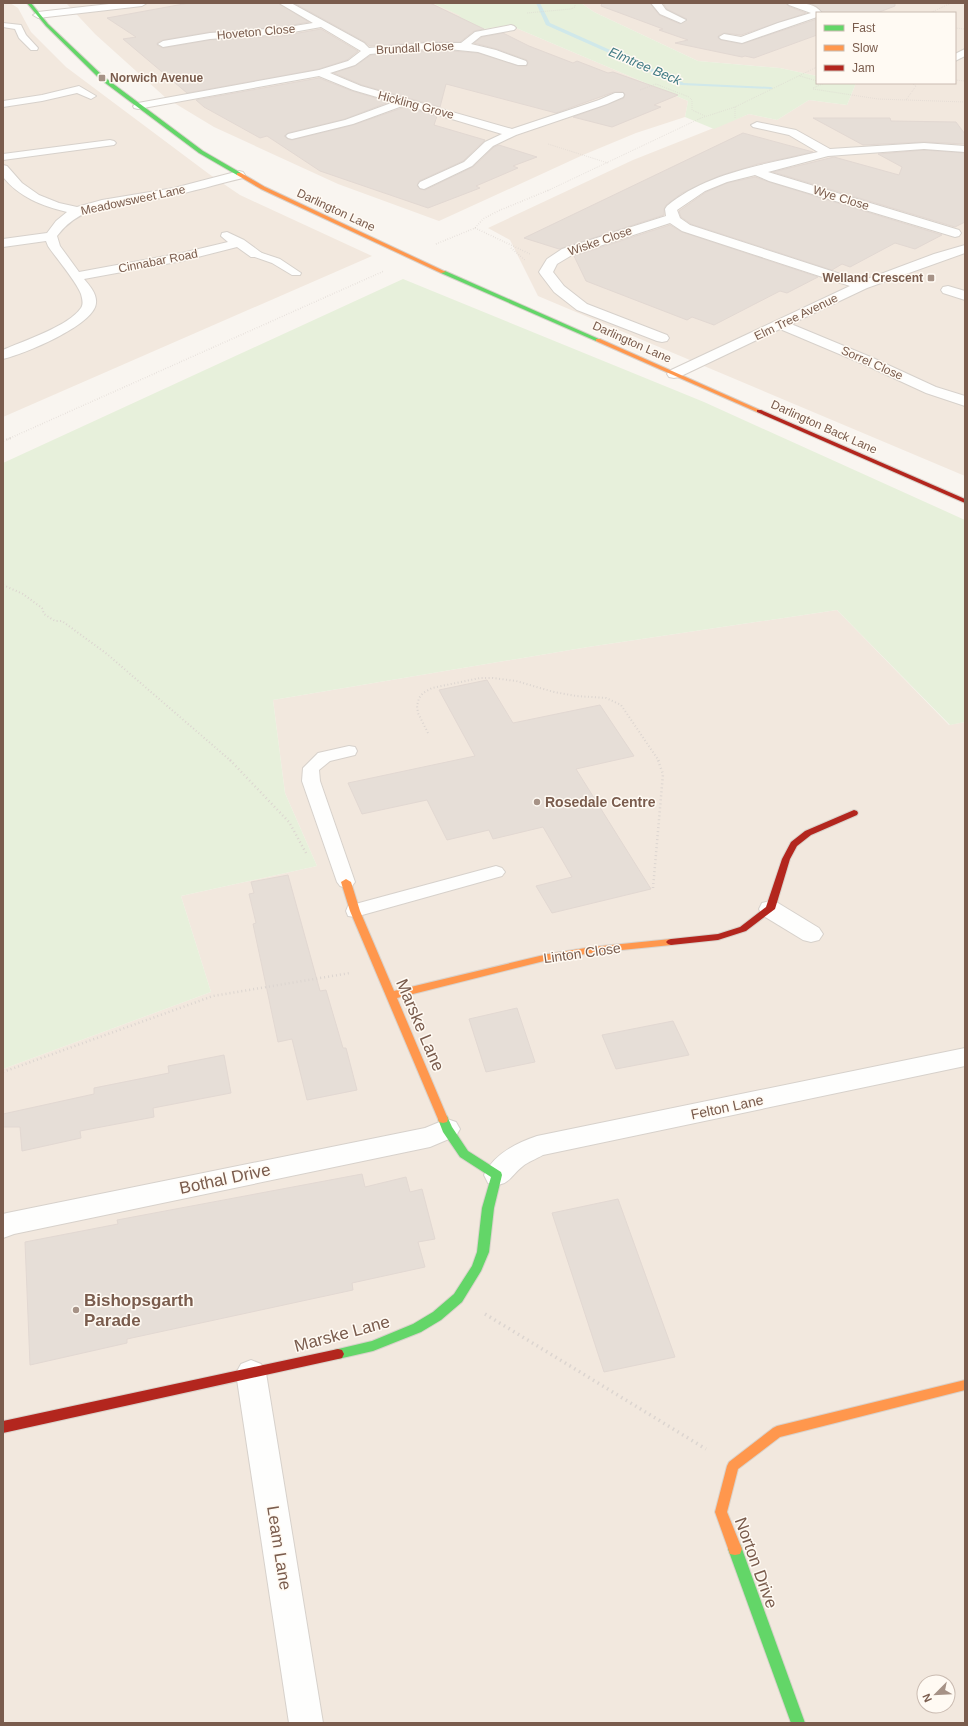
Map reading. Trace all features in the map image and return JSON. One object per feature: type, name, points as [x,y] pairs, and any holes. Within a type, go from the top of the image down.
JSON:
[{"type":"street","name":"Darlington Lane","points":[[29,3],[38,15],[80,58],[138,106],[201,152],[239,175],[328,220],[674,374]]},
{"type":"street","points":[[38,15],[142,3]]},
{"type":"street","points":[[138,106],[320,73],[345,67],[360,60],[366,51],[360,45],[284,3]]},
{"type":"street","points":[[656,3],[663,12],[681,20]]},
{"type":"street","points":[[792,3],[813,9],[816,13]]},
{"type":"street","points":[[742,40],[781,25],[816,14]]},
{"type":"street","name":"Hoveton Close","points":[[163,44],[195,42],[227,34],[282,31],[322,24]]},
{"type":"street","name":"Brundall Close","points":[[463,46],[478,34],[511,28]]},
{"type":"street","points":[[724,37],[742,40],[757,46]]},
{"type":"street","name":"Brundall Close","points":[[366,51],[441,45],[463,46],[481,49],[522,63]]},
{"type":"street","points":[[956,57],[965,52]]},
{"type":"street","points":[[485,61],[502,56]]},
{"type":"street","name":"Hickling Grove","points":[[320,73],[357,88],[512,133]]},
{"type":"street","points":[[72,80],[79,89],[91,96]]},
{"type":"street","points":[[3,104],[42,98],[79,89]]},
{"type":"street","points":[[424,185],[468,164],[489,144],[512,133],[603,102],[619,95]]},
{"type":"street","points":[[292,136],[320,131],[358,120],[404,102]]},
{"type":"street","points":[[603,102],[618,107]]},
{"type":"street","points":[[757,125],[792,132],[828,153]]},
{"type":"street","points":[[792,132],[802,126]]},
{"type":"street","points":[[320,131],[333,139]]},
{"type":"street","points":[[3,157],[110,143]]},
{"type":"street","points":[[862,285],[686,228],[676,224],[672,218],[671,209],[701,188],[723,179],[828,153],[924,146],[965,149]]},
{"type":"street","points":[[79,147],[86,157]]},
{"type":"street","points":[[3,169],[22,191],[57,207],[77,212]]},
{"type":"street","points":[[424,170],[445,175]]},
{"type":"street","name":"Wye Close","points":[[756,171],[955,233]]},
{"type":"street","name":"Meadowsweet Lane","points":[[51,236],[56,227],[65,218],[77,212],[114,201],[165,194],[239,175]]},
{"type":"street","points":[[927,224],[946,216]]},
{"type":"street","name":"Wiske Close","points":[[662,338],[582,307],[559,289],[546,272],[558,256],[571,250],[672,218]]},
{"type":"street","points":[[225,234],[256,254]]},
{"type":"street","points":[[3,243],[51,236],[54,246],[77,276],[90,300],[88,309],[79,318],[63,329],[3,355]]},
{"type":"street","name":"Cinnabar Road","points":[[77,276],[190,255],[239,244]]},
{"type":"street","name":"Elm Tree Avenue","points":[[674,374],[862,285],[939,257],[965,250]]},
{"type":"street","points":[[948,290],[965,296]]},
{"type":"street","points":[[612,319],[633,310]]},
{"type":"street","name":"Sorrel Close","points":[[780,324],[868,361],[931,390],[965,401]]},
{"type":"street","name":"Darlington Back Lane","points":[[674,374],[965,502]]},
{"type":"street","points":[[811,934],[770,909],[786,859],[794,844],[808,833],[854,813]]},
{"type":"street","name":"Marske Lane","points":[[3,1427],[373,1346],[416,1328],[437,1316],[458,1298],[477,1268],[483,1252],[488,1208],[497,1176],[464,1154],[447,1129],[378,968],[355,911],[346,882]]},
{"type":"street","name":"Linton Close","points":[[390,996],[548,957],[592,950],[718,937],[743,928],[770,909]]},
{"type":"street","name":"Felton Lane","points":[[497,1176],[514,1158],[537,1146],[965,1057]]},
{"type":"street","name":"Bothal Drive","points":[[3,1227],[7,1224],[430,1137],[447,1129]]},
{"type":"street","name":"Leam Lane","points":[[251,1373],[306,1723]]},
{"type":"street","points":[[733,1466],[777,1432],[965,1385]]},
{"type":"street","name":"Norton Drive","points":[[733,1466],[721,1512],[798,1723]]},
{"type":"lane","points":[[3,25],[18,27],[22,36],[34,48]]},
{"type":"lane","points":[[256,254],[276,261],[296,273]]},
{"type":"lane","points":[[346,882],[311,781],[311,768],[324,757],[349,751]]},
{"type":"lane","points":[[355,911],[496,872]]},
{"type":"path","points":[[528,13],[571,9],[575,7],[575,3]]},
{"type":"path","points":[[932,12],[951,3]]},
{"type":"path","points":[[3,441],[412,258],[424,254],[438,242],[475,228],[483,220],[498,211],[526,201],[706,116],[735,107],[816,67]]},
{"type":"path","points":[[799,75],[816,81]]},
{"type":"path","points":[[636,92],[656,84],[689,97],[692,100],[692,110],[706,116]]},
{"type":"path","points":[[823,84],[813,89],[878,99],[965,102]]},
{"type":"path","points":[[906,100],[916,86],[913,84]]},
{"type":"path","points":[[735,107],[735,118]]},
{"type":"path","points":[[512,133],[608,163]]},
{"type":"path","points":[[475,228],[502,240],[510,247],[552,262]]},
{"type":"path","points":[[3,585],[23,594],[42,608],[44,614],[55,621],[62,621],[107,654],[229,759],[289,822],[307,855]]},
{"type":"path","points":[[428,733],[418,713],[417,706],[419,698],[423,693],[432,688],[480,678],[516,681],[554,692],[576,696],[606,698],[622,705],[660,763],[663,774],[653,888]]},
{"type":"path","points":[[3,1072],[213,996],[378,968]]},
{"type":"path","points":[[478,1310],[733,1466]]},
{"type":"shaded area","points":[[3,3],[10,3],[18,8],[31,32],[66,67],[209,174],[240,195],[372,256],[3,417]]},
{"type":"shaded area","points":[[66,3],[432,3],[462,16],[472,31],[509,25],[688,101],[685,117],[636,133],[583,155],[439,221],[338,184],[214,127],[166,98],[95,34]]},
{"type":"shaded area","points":[[581,3],[965,3],[965,476],[538,296],[510,240],[488,228],[633,160],[749,114],[777,120],[809,100],[847,105],[856,84],[956,84],[956,12],[816,12],[816,76],[780,68],[698,61],[594,12]]},
{"type":"shaded area","points":[[837,610],[949,725],[965,722],[965,1723],[3,1723],[3,1069],[211,992],[181,896],[317,866],[285,793],[273,700],[588,647]]},
{"type":"green space","points":[[432,3],[581,3],[594,12],[698,61],[780,68],[816,76],[816,84],[856,84],[847,105],[809,100],[777,120],[749,114],[714,129],[685,117],[688,101],[509,25],[472,31],[436,22],[461,16]]},
{"type":"green space","points":[[403,279],[704,402],[965,520],[965,722],[950,725],[837,610],[588,647],[273,700],[285,793],[317,866],[181,896],[211,992],[3,1069],[3,463]]},
{"type":"building","points":[[189,3],[278,3],[309,22],[282,27],[210,32],[163,40],[157,43],[157,45],[163,48],[210,40],[282,36],[321,29],[358,51],[347,60],[319,69],[187,93],[123,39],[136,37],[107,18]]},
{"type":"building","points":[[294,3],[430,3],[484,29],[474,31],[460,42],[426,42],[370,46]]},
{"type":"building","points":[[602,3],[650,3],[659,15],[680,24],[687,19],[667,9],[663,3],[786,3],[788,6],[806,13],[741,35],[724,33],[718,36],[718,38],[721,40],[742,44],[816,19],[816,35],[754,58],[745,56],[742,57],[675,43],[688,40],[659,30],[663,29],[601,6]]},
{"type":"building","points":[[809,3],[895,3],[895,6],[880,12],[822,12],[816,6]]},
{"type":"building","points":[[503,33],[529,46],[573,63],[577,61],[608,73],[613,72],[678,95],[654,105],[661,107],[612,127],[573,117],[624,98],[625,94],[623,92],[614,92],[556,113],[446,84],[440,107],[362,85],[334,73],[355,66],[371,55],[438,50],[478,53],[518,66],[527,66],[527,60],[497,49],[474,43],[482,37]]},
{"type":"building","points":[[319,78],[352,91],[389,102],[345,119],[288,133],[284,136],[288,139],[292,140],[353,125],[405,107],[437,116],[434,125],[485,140],[463,161],[419,181],[417,186],[420,189],[425,190],[473,167],[494,147],[499,145],[537,157],[513,166],[518,168],[476,186],[480,188],[428,208],[320,171],[267,136],[260,138],[204,107],[196,100]]},
{"type":"building","points":[[813,118],[890,118],[891,121],[956,122],[965,134],[965,144],[924,142],[863,145]]},
{"type":"building","points":[[743,133],[813,152],[758,164],[719,176],[682,193],[666,205],[664,215],[559,249],[524,238]]},
{"type":"building","points":[[924,150],[965,153],[965,222],[955,227],[773,172],[834,157],[899,175],[902,167],[878,154]]},
{"type":"building","points":[[755,177],[942,235],[915,249],[895,243],[850,267],[842,264],[832,270],[691,224],[681,217],[679,211],[706,192],[727,183]]},
{"type":"building","points":[[670,225],[682,232],[818,277],[787,293],[780,291],[714,325],[692,317],[687,320],[586,281],[574,256]]},
{"type":"building","name":"Rosedale Centre","points":[[487,680],[513,723],[600,705],[634,756],[576,769],[651,889],[552,913],[536,886],[572,877],[543,827],[493,839],[489,830],[447,840],[427,800],[362,814],[348,783],[475,756],[439,690]]},
{"type":"building","points":[[288,875],[320,991],[326,990],[343,1048],[346,1048],[357,1090],[307,1100],[292,1039],[278,1042],[253,924],[256,923],[249,894],[254,893],[251,882]]},
{"type":"building","points":[[517,1008],[535,1062],[486,1072],[469,1019]]},
{"type":"building","points":[[673,1021],[689,1055],[616,1069],[602,1035]]},
{"type":"building","points":[[224,1055],[231,1093],[153,1108],[154,1117],[80,1131],[81,1138],[22,1151],[20,1127],[3,1127],[3,1114],[94,1094],[94,1088],[169,1073],[168,1066]]},
{"type":"building","points":[[362,1174],[365,1187],[406,1177],[410,1192],[422,1189],[435,1239],[418,1242],[425,1267],[352,1283],[353,1290],[127,1339],[127,1343],[30,1365],[25,1242],[118,1224],[117,1220]]},
{"type":"building","points":[[618,1199],[675,1357],[604,1372],[552,1213]]},
{"type":"waterway","name":"Elmtree Beck","points":[[538,3],[548,24],[683,84],[771,88]]},
{"type":"traffic: fast","points":[[29,3],[47,25],[102,78],[201,152],[239,174]]},
{"type":"traffic: fast","points":[[443,272],[598,340]]},
{"type":"traffic: fast","points":[[338,1354],[373,1346],[417,1328],[437,1316],[458,1298],[477,1268],[483,1252],[488,1208],[497,1175],[464,1154],[447,1129],[443,1119]]},
{"type":"traffic: fast","points":[[735,1549],[798,1723]]},
{"type":"traffic: slow","points":[[239,174],[263,188],[443,272]]},
{"type":"traffic: slow","points":[[598,340],[759,411]]},
{"type":"traffic: slow","points":[[346,882],[355,911],[443,1119]]},
{"type":"traffic: slow","points":[[390,996],[548,957],[592,950],[671,942]]},
{"type":"traffic: slow","points":[[735,1549],[721,1512],[733,1466],[777,1432],[965,1385]]},
{"type":"traffic: jam","points":[[759,411],[965,501]]},
{"type":"traffic: jam","points":[[671,942],[718,937],[743,929],[770,909],[786,859],[794,844],[808,833],[854,813]]},
{"type":"traffic: jam","points":[[3,1427],[338,1354]]},
{"type":"place","name":"Norwich Avenue","points":[[102,78]]},
{"type":"place","name":"Welland Crescent","points":[[931,278]]},
{"type":"place","name":"Rosedale Centre","points":[[537,802]]},
{"type":"place","name":"Bishopsgarth Parade","points":[[76,1310]]}]
